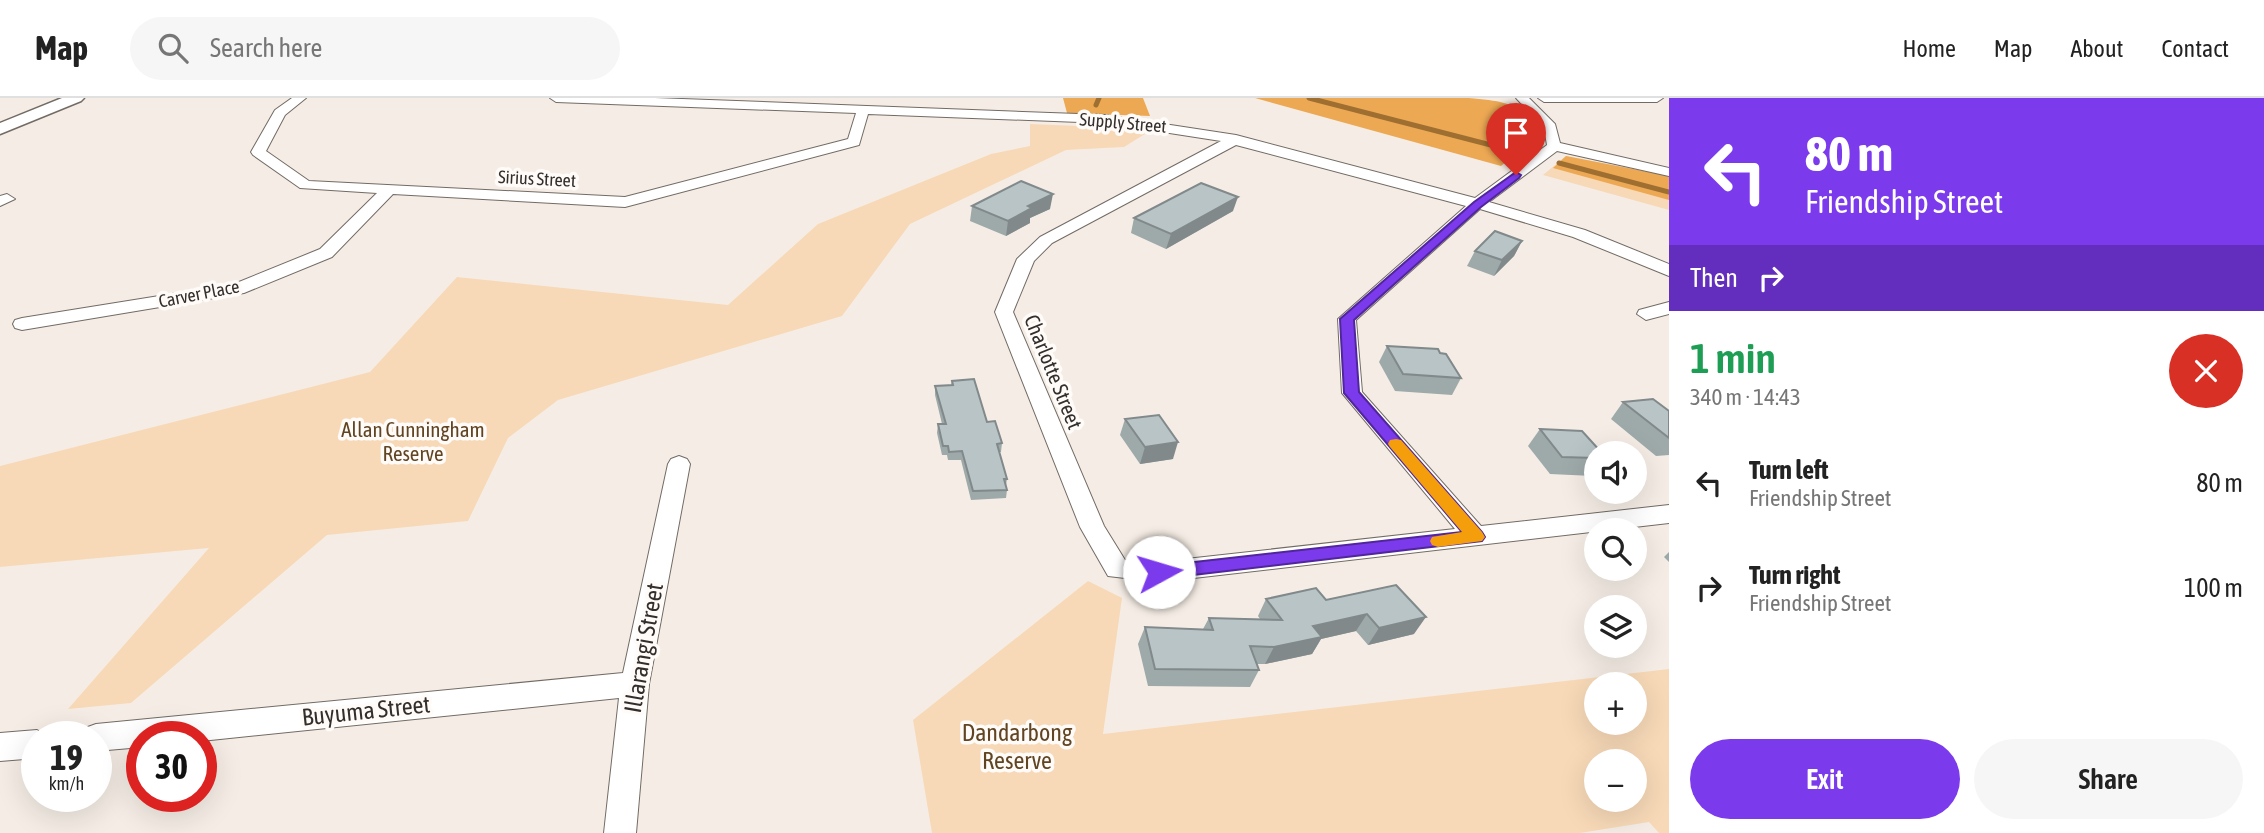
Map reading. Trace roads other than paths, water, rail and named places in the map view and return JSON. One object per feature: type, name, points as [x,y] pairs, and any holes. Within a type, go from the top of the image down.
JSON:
[{"type":"street","points":[[0,129],[76,98]]},
{"type":"street","name":"Sirius Street","points":[[300,98],[280,113],[258,152],[305,186],[625,202],[854,142],[863,110]]},
{"type":"street","name":"Supply Street","points":[[556,98],[1105,119],[1159,124],[1236,139],[1477,204],[1620,246],[1669,271]]},
{"type":"street","points":[[1521,98],[1550,127],[1554,146]]},
{"type":"street","points":[[1544,98],[1657,98]]},
{"type":"street","name":"Charlotte Street","points":[[1236,139],[1046,240],[1026,259],[1004,312],[1092,527],[1117,569],[1159,572],[1476,537]]},
{"type":"street","points":[[1669,172],[1554,146],[1477,204],[1347,319],[1352,393],[1476,537],[1669,514]]},
{"type":"street","name":"Carver Place","points":[[22,324],[238,289],[326,253],[388,191]]},
{"type":"street","points":[[1646,314],[1669,308]]},
{"type":"street","name":"Illarangi Street","points":[[620,833],[635,684],[679,464]]},
{"type":"street","name":"Buyuma Street","points":[[112,736],[635,684]]},
{"type":"street","points":[[0,747],[21,745]]},
{"type":"waterway","points":[[1096,105],[1099,98]]},
{"type":"waterway","points":[[1309,98],[1514,151]]},
{"type":"waterway","points":[[1559,163],[1669,192]]},
{"type":"park label","name":"Allan Cunningham Reserve","points":[[413,442]]},
{"type":"park label","name":"Dandarbong Reserve","points":[[1017,747]]}]
